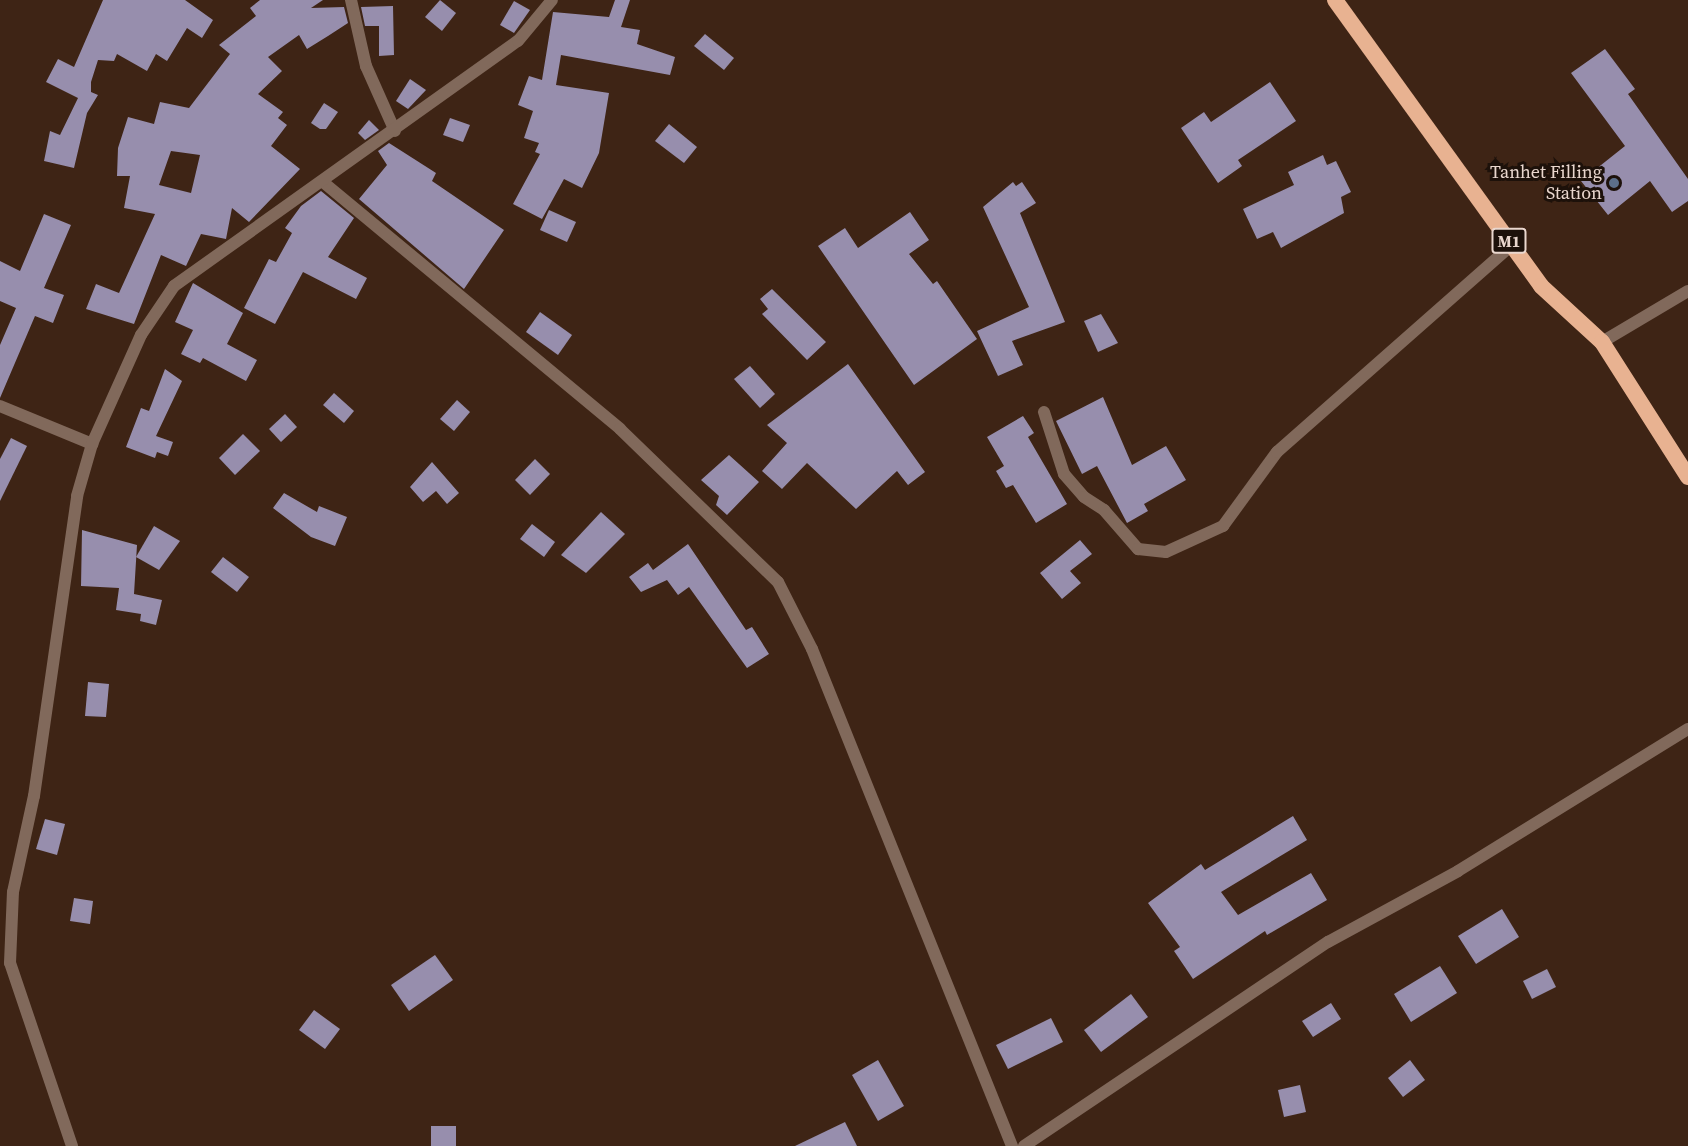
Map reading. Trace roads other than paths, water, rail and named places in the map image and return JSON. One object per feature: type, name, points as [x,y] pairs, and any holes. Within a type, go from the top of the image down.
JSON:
[{"type":"highway","name":"M1","points":[[1335,0],[1541,286],[1602,342],[1688,477]]},
{"type":"street","points":[[351,0],[366,66],[395,131]]},
{"type":"street","points":[[72,1146],[10,963],[13,892],[33,796],[77,496],[92,444],[141,335],[174,286],[395,131],[518,41],[552,0]]},
{"type":"street","points":[[323,182],[620,429],[778,582],[812,649],[1012,1146]]},
{"type":"street","points":[[1044,412],[1064,474],[1084,498],[1104,510],[1138,549],[1166,552],[1223,526],[1277,452],[1512,245]]},
{"type":"street","points":[[1602,342],[1688,291]]},
{"type":"street","points":[[0,406],[92,444]]},
{"type":"street","points":[[1024,1146],[1328,942],[1458,871],[1688,729]]},
{"type":"place","name":"Tanhet Filling Station","points":[[1614,183]]}]
